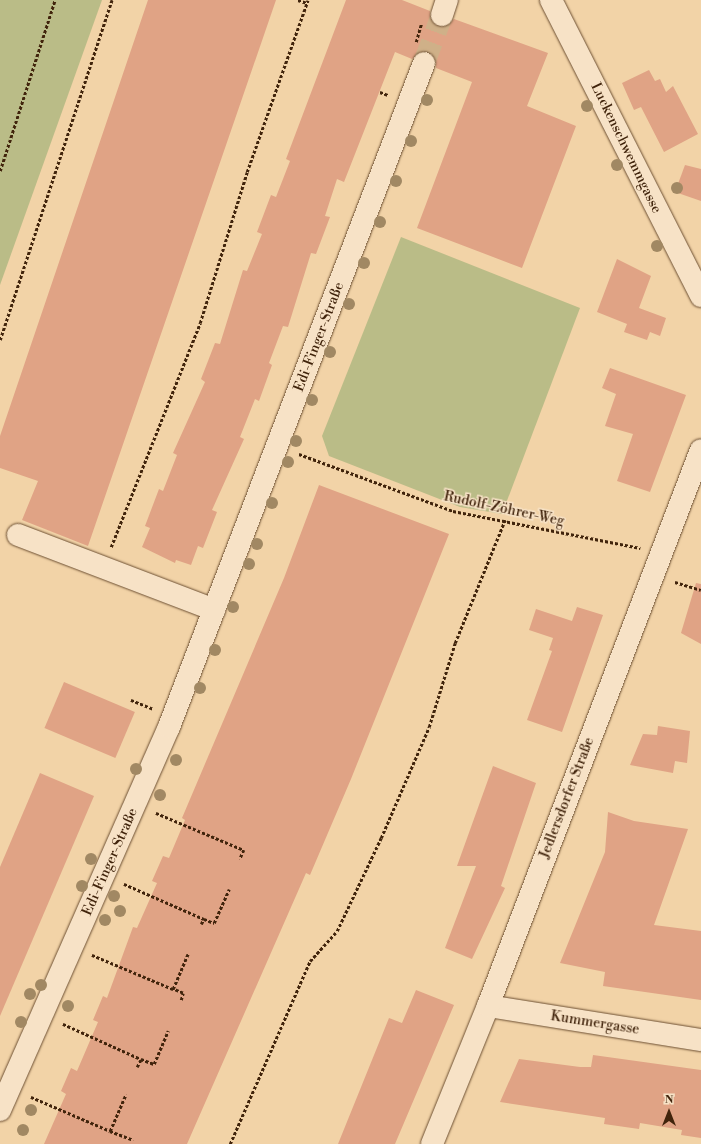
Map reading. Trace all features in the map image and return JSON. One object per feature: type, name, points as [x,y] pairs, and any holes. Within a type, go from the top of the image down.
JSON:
[{"type":"street","name":"Luckenschwemmgasse","points":[[551,0],[701,296]]},
{"type":"street","name":"Edi-Finger-Straße","points":[[0,1110],[169,727],[424,63]]},
{"type":"street","name":"Jedlersdorfer Straße","points":[[432,1144],[488,1006],[701,450]]},
{"type":"street","points":[[18,535],[214,610]]},
{"type":"street","name":"Kummergasse","points":[[488,1006],[701,1040]]},
{"type":"path","points":[[0,170],[55,0]]},
{"type":"path","points":[[0,340],[112,0]]},
{"type":"path","points":[[103,568],[200,323],[247,172],[307,2],[298,0]]},
{"type":"path","name":"Rudolf-Zöhrer-Weg","points":[[278,446],[453,511],[504,520],[662,554]]},
{"type":"path","points":[[230,1144],[310,960],[337,931],[381,838],[429,727],[455,643],[504,520]]},
{"type":"path","points":[[653,574],[701,590]]},
{"type":"path","points":[[135,805],[244,850],[240,859]]},
{"type":"path","points":[[104,875],[214,924],[229,890]]},
{"type":"path","points":[[201,924],[204,919]]},
{"type":"path","points":[[72,947],[183,993],[181,1000]]},
{"type":"path","points":[[173,989],[188,954]]},
{"type":"path","points":[[42,1015],[154,1064],[168,1031]]},
{"type":"path","points":[[138,1067],[141,1059]]},
{"type":"path","points":[[10,1088],[133,1140]]},
{"type":"path","points":[[110,1131],[126,1094]]},
{"type":"green space","points":[[0,0],[102,0],[0,285]]},
{"type":"green space","points":[[401,237],[580,308],[502,514],[460,507],[329,456],[322,436]]},
{"type":"building","points":[[148,0],[276,0],[88,546],[22,520],[38,481],[0,468],[0,436]]},
{"type":"building","points":[[346,0],[402,0],[430,11],[430,18],[438,27],[445,27],[454,19],[548,53],[527,106],[576,126],[522,268],[417,228],[472,82],[436,68],[436,61],[429,52],[422,51],[412,59],[395,52],[344,182],[337,179],[325,216],[330,217],[316,254],[311,253],[288,327],[283,326],[269,363],[272,365],[259,401],[255,399],[240,437],[244,439],[212,510],[217,512],[203,548],[198,546],[191,565],[176,560],[175,563],[142,547],[150,528],[145,526],[159,489],[163,491],[177,455],[173,453],[205,382],[201,379],[215,343],[220,344],[243,270],[247,271],[262,234],[257,232],[271,195],[276,197],[290,161],[286,159]]},
{"type":"building","points":[[649,70],[655,81],[660,79],[666,92],[673,86],[698,134],[664,152],[641,107],[634,110],[622,83]]},
{"type":"building","points":[[685,165],[701,169],[701,201],[675,192]]},
{"type":"building","points":[[617,259],[651,276],[639,308],[666,318],[660,336],[650,332],[647,340],[624,332],[627,324],[597,312]]},
{"type":"building","points":[[610,368],[686,395],[650,492],[617,481],[633,434],[605,426],[616,394],[602,388]]},
{"type":"building","points":[[319,485],[449,534],[351,779],[310,875],[306,873],[187,1144],[44,1144],[66,1094],[61,1091],[71,1068],[77,1071],[98,1022],[93,1020],[103,996],[107,998],[133,927],[137,928],[157,883],[152,881],[163,856],[169,858],[185,820],[182,818],[284,578]]},
{"type":"building","points":[[696,583],[701,584],[701,644],[681,633]]},
{"type":"building","points":[[577,607],[603,615],[562,732],[527,720],[552,651],[549,650],[553,638],[529,630],[536,609],[572,621]]},
{"type":"building","points":[[64,682],[135,712],[115,758],[44,728]]},
{"type":"building","points":[[658,726],[690,731],[687,763],[675,761],[673,773],[630,765],[643,734],[657,735]]},
{"type":"building","points":[[493,766],[536,783],[501,886],[505,888],[472,959],[445,948],[476,866],[457,866]]},
{"type":"building","points":[[40,773],[94,796],[0,1016],[0,867]]},
{"type":"building","points":[[608,812],[634,821],[688,829],[654,925],[701,931],[701,1000],[603,986],[605,972],[560,963],[605,852]]},
{"type":"building","points":[[416,990],[454,1005],[395,1144],[338,1144],[389,1018],[402,1023]]},
{"type":"building","points":[[593,1055],[701,1070],[701,1138],[681,1135],[682,1130],[640,1123],[639,1129],[604,1124],[605,1118],[500,1102],[519,1059],[580,1067],[591,1067]]},
{"type":"tunnel","points":[[424,63],[442,15]]}]
